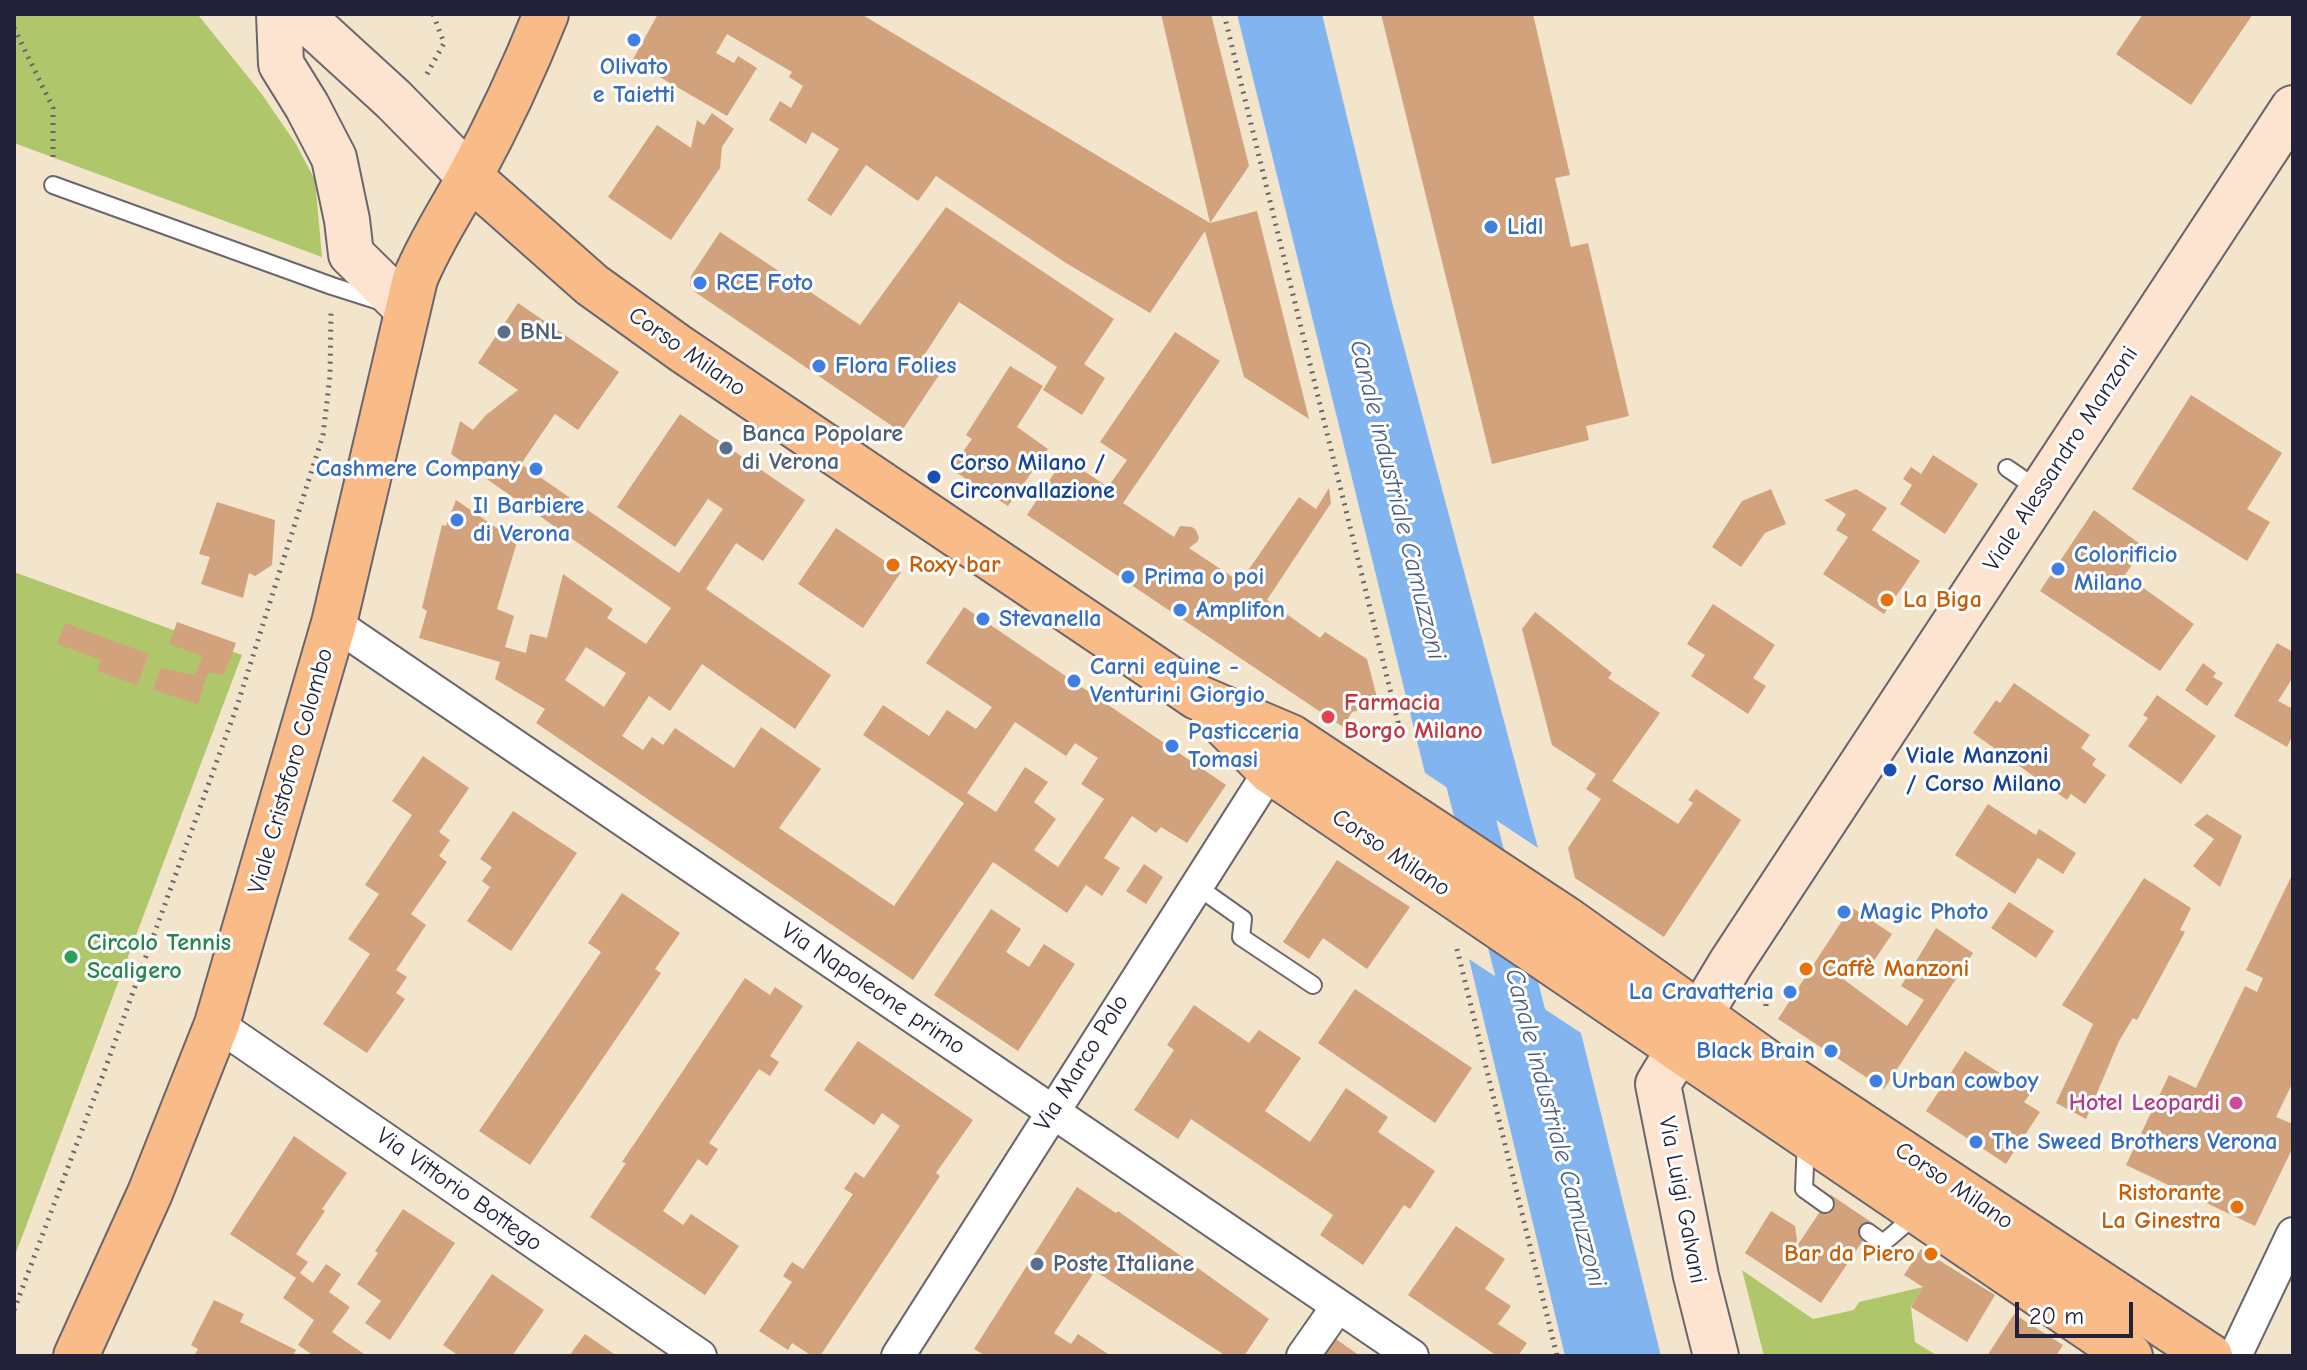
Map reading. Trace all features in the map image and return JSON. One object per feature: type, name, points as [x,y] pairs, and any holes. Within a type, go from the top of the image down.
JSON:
[{"type":"main road","name":"Viale Cristoforo Colombo","points":[[76,1356],[150,1193],[217,1024],[334,623],[415,279],[428,246],[470,177],[522,75],[546,14]]},
{"type":"main road","name":"Corso Milano","points":[[470,177],[592,285],[681,349],[1197,697],[1291,737],[1566,919],[1806,1135],[2130,1356]]},
{"type":"main road","name":"Corso Milano","points":[[1197,697],[1270,771],[1576,978],[1775,1068],[2210,1356]]},
{"type":"street","points":[[279,14],[281,64],[334,158],[351,254],[407,309]]},
{"type":"street","points":[[300,14],[393,99],[470,177]]},
{"type":"street","name":"Viale Alessandro Manzoni","points":[[1690,1031],[2024,479],[2293,108]]},
{"type":"street","name":"Via Napoleone primo","points":[[334,623],[1412,1356]]},
{"type":"street","name":"Via Marco Polo","points":[[898,1356],[1270,771]]},
{"type":"street","name":"Via Vittorio Bottego","points":[[217,1024],[700,1356]]},
{"type":"street","name":"Via Luigi Galvani","points":[[1690,1031],[1658,1084],[1696,1276],[1716,1356]]},
{"type":"street","points":[[2235,1356],[2293,1234]]},
{"type":"street","points":[[1303,1356],[1338,1306]]},
{"type":"lane","points":[[53,185],[332,286],[407,309]]},
{"type":"lane","points":[[1195,885],[1243,919],[1241,937],[1313,985]]},
{"type":"lane","points":[[1806,1135],[1804,1189],[1825,1204]]},
{"type":"lane","points":[[1868,1232],[1883,1243],[1919,1212]]},
{"type":"path","points":[[433,14],[444,43]]},
{"type":"path","points":[[1224,14],[1398,722],[1377,755]]},
{"type":"path","points":[[14,28],[53,108],[53,185]]},
{"type":"path","points":[[14,1310],[238,703],[319,450],[330,376],[332,286]]},
{"type":"path","points":[[1456,947],[1557,1356]]},
{"type":"green space","points":[[14,14],[199,16],[261,93],[296,144],[315,180],[322,257],[14,143]]},
{"type":"green space","name":"Circolo Tennis Scaligero","points":[[14,572],[242,655],[14,1258]]},
{"type":"green space","points":[[1742,1270],[1813,1319],[1854,1310],[1859,1302],[1923,1287],[1911,1307],[1915,1342],[1938,1356],[1764,1356]]},
{"type":"water","points":[[1237,14],[1322,14],[1393,306],[1538,848],[1425,773]]},
{"type":"water","points":[[1469,959],[1581,1033],[1661,1356],[1565,1356]]},
{"type":"building","points":[[658,14],[861,14],[1210,223],[1257,211],[1309,419],[1244,377],[1205,231],[1150,313],[1066,263],[936,176],[918,201],[866,165],[831,216],[807,200],[839,149],[812,132],[806,144],[769,120],[780,101],[791,108],[803,86],[789,77],[792,72],[727,34],[716,53],[734,63],[738,56],[757,68],[727,116],[632,61]]},
{"type":"building","points":[[1161,14],[1211,14],[1249,166],[1210,223]]},
{"type":"building","points":[[1381,14],[1533,14],[1570,175],[1555,178],[1571,247],[1588,243],[1629,416],[1586,426],[1589,440],[1492,464]]},
{"type":"building","points":[[2143,14],[2253,14],[2191,105],[2116,54]]},
{"type":"building","points":[[712,113],[734,129],[722,147],[720,168],[671,240],[608,197],[657,125],[691,148],[697,120],[704,125]]},
{"type":"building","points":[[946,207],[1114,319],[1084,364],[1105,378],[1082,415],[1043,390],[1057,367],[959,302],[919,363],[939,375],[901,432],[695,292],[690,285],[691,276],[720,232],[860,325]]},
{"type":"building","points":[[518,303],[619,372],[578,430],[555,414],[521,464],[679,573],[723,509],[708,499],[675,547],[617,507],[680,414],[805,500],[763,561],[736,543],[706,589],[831,675],[795,729],[702,664],[670,711],[649,696],[622,736],[643,750],[652,737],[663,745],[675,728],[734,768],[761,727],[821,769],[779,828],[894,906],[964,803],[863,735],[883,705],[929,736],[947,710],[976,729],[992,707],[926,663],[964,607],[1226,785],[1187,843],[1161,827],[1156,833],[1132,816],[1104,858],[1120,868],[1102,896],[1086,885],[1067,913],[993,862],[913,980],[536,723],[545,709],[495,679],[500,662],[419,638],[427,611],[422,608],[442,525],[446,526],[456,500],[517,542],[497,609],[514,616],[505,647],[526,653],[530,634],[547,638],[563,574],[613,609],[607,618],[646,644],[671,608],[451,454],[460,421],[473,430],[486,415],[518,390],[478,363]],"holes":[[[586,647],[626,673],[604,707],[565,680]],[[1015,722],[1066,756],[1075,743],[1098,758],[1081,784],[1104,799],[1058,867],[1034,850],[1056,819],[1034,802],[1048,782],[1025,767],[996,812],[967,793]]]},
{"type":"building","points":[[1175,332],[1220,361],[1123,503],[1174,537],[1180,526],[1192,527],[1199,538],[1189,548],[1240,582],[1299,497],[1316,509],[1329,488],[1331,503],[1267,600],[1320,638],[1325,632],[1367,659],[1379,705],[1352,712],[1343,727],[1027,515],[1064,458],[1108,487],[1127,460],[1100,442]]},
{"type":"building","points":[[1010,366],[1043,386],[1017,427],[1048,449],[1008,506],[951,469],[972,439],[966,435]]},
{"type":"building","points":[[2191,395],[2282,453],[2247,509],[2270,522],[2247,561],[2132,489]]},
{"type":"building","points":[[1933,455],[1978,484],[1945,534],[1900,504],[1912,485],[1903,479],[1911,467],[1921,474]]},
{"type":"building","points":[[1771,489],[1786,524],[1765,533],[1741,567],[1712,547],[1742,501]]},
{"type":"building","points":[[1856,489],[1887,508],[1872,530],[1920,561],[1884,614],[1823,574],[1848,537],[1836,530],[1846,514],[1824,500]]},
{"type":"building","points":[[217,502],[275,520],[272,565],[255,576],[249,573],[243,598],[201,584],[210,557],[199,554]]},
{"type":"building","points":[[2094,510],[2144,547],[2125,575],[2194,624],[2160,671],[2040,591]]},
{"type":"building","points":[[836,528],[901,572],[863,628],[798,584]]},
{"type":"building","points":[[1713,604],[1775,645],[1753,678],[1766,686],[1748,714],[1691,676],[1705,655],[1687,644]]},
{"type":"building","points":[[1535,612],[1612,673],[1608,678],[1660,713],[1612,781],[1678,824],[1693,803],[1688,800],[1696,789],[1741,820],[1664,937],[1575,878],[1568,848],[1601,799],[1586,789],[1596,774],[1552,745],[1522,629]]},
{"type":"building","points":[[177,622],[236,643],[224,675],[208,672],[198,704],[153,690],[160,668],[195,675],[202,656],[169,644]]},
{"type":"building","points":[[65,623],[149,654],[137,685],[97,671],[101,660],[57,644]]},
{"type":"building","points":[[2277,643],[2293,652],[2293,677],[2278,701],[2293,709],[2293,735],[2287,747],[2234,716]]},
{"type":"building","points":[[2203,663],[2216,673],[2213,677],[2223,683],[2207,706],[2185,690]]},
{"type":"building","points":[[2014,683],[2090,735],[2081,748],[2096,759],[2092,765],[2106,775],[2085,804],[2071,794],[2067,800],[1973,733],[1996,700],[2000,703]]},
{"type":"building","points":[[2157,695],[2216,736],[2181,784],[2128,746],[2148,718],[2143,715]]},
{"type":"building","points":[[423,756],[469,788],[439,832],[450,840],[439,856],[447,862],[411,914],[426,925],[396,970],[407,977],[396,993],[405,999],[367,1053],[323,1024],[370,954],[348,939],[379,894],[365,885],[412,815],[392,801]]},
{"type":"building","points":[[1988,804],[2036,835],[2039,829],[2076,853],[2063,874],[2038,858],[2015,894],[1955,855]]},
{"type":"building","points":[[513,811],[577,853],[511,951],[467,921],[490,887],[482,881],[492,867],[480,859]]},
{"type":"building","points":[[2207,814],[2242,836],[2220,887],[2193,866],[2214,839],[2194,825]]},
{"type":"building","points":[[1337,860],[1410,907],[1367,969],[1323,938],[1309,959],[1283,942]]},
{"type":"building","points":[[1144,864],[1163,877],[1146,904],[1126,891]]},
{"type":"building","name":"Hotel Leopardi","points":[[2293,873],[2293,1082],[2276,1117],[2293,1124],[2293,1147],[2255,1226],[2126,1165],[2169,1075],[2196,1088],[2245,986],[2257,992],[2263,978],[2246,970]]},
{"type":"building","points":[[2144,878],[2191,908],[2180,930],[2185,932],[2137,1020],[2133,1018],[2119,1041],[2086,1119],[2056,1103],[2093,1024],[2062,1005]]},
{"type":"building","points":[[622,893],[680,933],[655,969],[661,973],[530,1165],[479,1131],[601,952],[588,943]]},
{"type":"building","points":[[2009,902],[2054,931],[2036,958],[1991,928]]},
{"type":"building","points":[[1851,907],[1892,934],[1867,971],[1854,963],[1843,979],[1907,1026],[1924,1000],[1901,986],[1936,928],[1973,953],[1884,1089],[1778,1019]]},
{"type":"building","points":[[991,909],[1021,929],[1006,952],[1029,967],[1044,944],[1075,964],[1018,1051],[934,995]]},
{"type":"building","points":[[745,978],[770,995],[775,987],[803,1006],[770,1056],[779,1062],[770,1076],[759,1069],[709,1143],[718,1149],[707,1166],[698,1159],[663,1211],[683,1225],[691,1214],[739,1246],[705,1295],[590,1217],[626,1163],[622,1162]]},
{"type":"building","points":[[1355,989],[1472,1068],[1435,1123],[1318,1043]]},
{"type":"building","points":[[1194,1005],[1249,1043],[1259,1030],[1301,1058],[1265,1111],[1310,1142],[1346,1088],[1388,1117],[1378,1132],[1435,1171],[1410,1209],[1404,1205],[1363,1265],[1320,1235],[1333,1215],[1191,1119],[1178,1139],[1134,1110],[1174,1050],[1167,1045]]},
{"type":"building","points":[[858,1041],[973,1120],[936,1173],[940,1176],[820,1356],[812,1356],[792,1343],[788,1350],[759,1331],[792,1282],[783,1276],[792,1262],[803,1269],[853,1194],[844,1189],[855,1172],[864,1178],[900,1126],[882,1113],[874,1125],[824,1090]]},
{"type":"building","points":[[1965,1051],[2031,1093],[2024,1102],[2040,1112],[2006,1164],[1926,1111]]},
{"type":"building","points":[[294,1136],[347,1173],[296,1254],[308,1262],[300,1273],[313,1283],[326,1264],[341,1274],[329,1292],[350,1307],[332,1332],[367,1356],[314,1356],[298,1345],[314,1320],[283,1298],[296,1278],[230,1234]]},
{"type":"building","points":[[1077,1187],[1116,1213],[1118,1211],[1269,1319],[1244,1356],[1226,1356],[1095,1271],[1054,1333],[1071,1344],[1078,1334],[1111,1356],[986,1356],[974,1349]]},
{"type":"building","points":[[1831,1195],[1874,1224],[1821,1303],[1745,1253],[1771,1211],[1795,1226],[1795,1249]]},
{"type":"building","points":[[403,1209],[455,1243],[390,1340],[365,1323],[381,1301],[357,1284]]},
{"type":"building","points":[[1456,1226],[1505,1259],[1485,1289],[1511,1306],[1498,1324],[1527,1343],[1518,1356],[1497,1356],[1408,1295]]},
{"type":"building","points":[[1921,1249],[1995,1295],[1967,1342],[1911,1307],[1923,1287],[1904,1275]]},
{"type":"building","points":[[492,1274],[544,1310],[512,1356],[459,1356],[443,1345]]},
{"type":"building","points":[[214,1300],[244,1314],[240,1322],[296,1350],[293,1356],[194,1356],[198,1349],[191,1345]]},
{"type":"building","points":[[2014,1314],[2063,1345],[2056,1356],[1987,1356]]},
{"type":"building","points":[[585,1334],[617,1356],[569,1356]]},
{"type":"building","points":[[1333,1337],[1360,1356],[1320,1356]]},
{"type":"waterway","name":"Canale industriale Camuzzoni","points":[[1458,752],[1534,1046]]},
{"type":"place","name":"Olivato e Taietti","points":[[634,40]]},
{"type":"place","name":"Lidl","points":[[1491,227]]},
{"type":"place","name":"RCE Foto","points":[[700,283]]},
{"type":"place","name":"BNL","points":[[504,332]]},
{"type":"place","name":"Flora Folies","points":[[819,366]]},
{"type":"place","name":"Banca Popolare di Verona","points":[[726,448]]},
{"type":"place","name":"Cashmere Company","points":[[536,469]]},
{"type":"place","name":"Corso Milano / Circonvallazione","points":[[934,477]]},
{"type":"place","name":"Il Barbiere di Verona","points":[[457,520]]},
{"type":"place","name":"Roxy bar","points":[[893,565]]},
{"type":"place","name":"Colorificio Milano","points":[[2058,569]]},
{"type":"place","name":"Prima o poi","points":[[1128,577]]},
{"type":"place","name":"La Biga","points":[[1887,600]]},
{"type":"place","name":"Amplifon","points":[[1180,610]]},
{"type":"place","name":"Stevanella","points":[[983,619]]},
{"type":"place","name":"Carni equine - Venturini Giorgio","points":[[1074,681]]},
{"type":"place","name":"Farmacia Borgo Milano","points":[[1328,717]]},
{"type":"place","name":"Pasticceria Tomasi","points":[[1172,746]]},
{"type":"place","name":"Viale Manzoni / Corso Milano","points":[[1890,770]]},
{"type":"place","name":"Magic Photo","points":[[1844,912]]},
{"type":"place","name":"Circolo Tennis Scaligero","points":[[71,957]]},
{"type":"place","name":"Caffè Manzoni","points":[[1806,969]]},
{"type":"place","name":"La Cravatteria","points":[[1790,992]]},
{"type":"place","name":"Black Brain","points":[[1831,1051]]},
{"type":"place","name":"Urban cowboy","points":[[1876,1081]]},
{"type":"place","name":"Hotel Leopardi","points":[[2236,1103]]},
{"type":"place","name":"The Sweed Brothers Verona","points":[[1976,1142]]},
{"type":"place","name":"Ristorante La Ginestra","points":[[2237,1207]]},
{"type":"place","name":"Bar da Piero","points":[[1931,1254]]},
{"type":"place","name":"Poste Italiane","points":[[1037,1264]]}]
